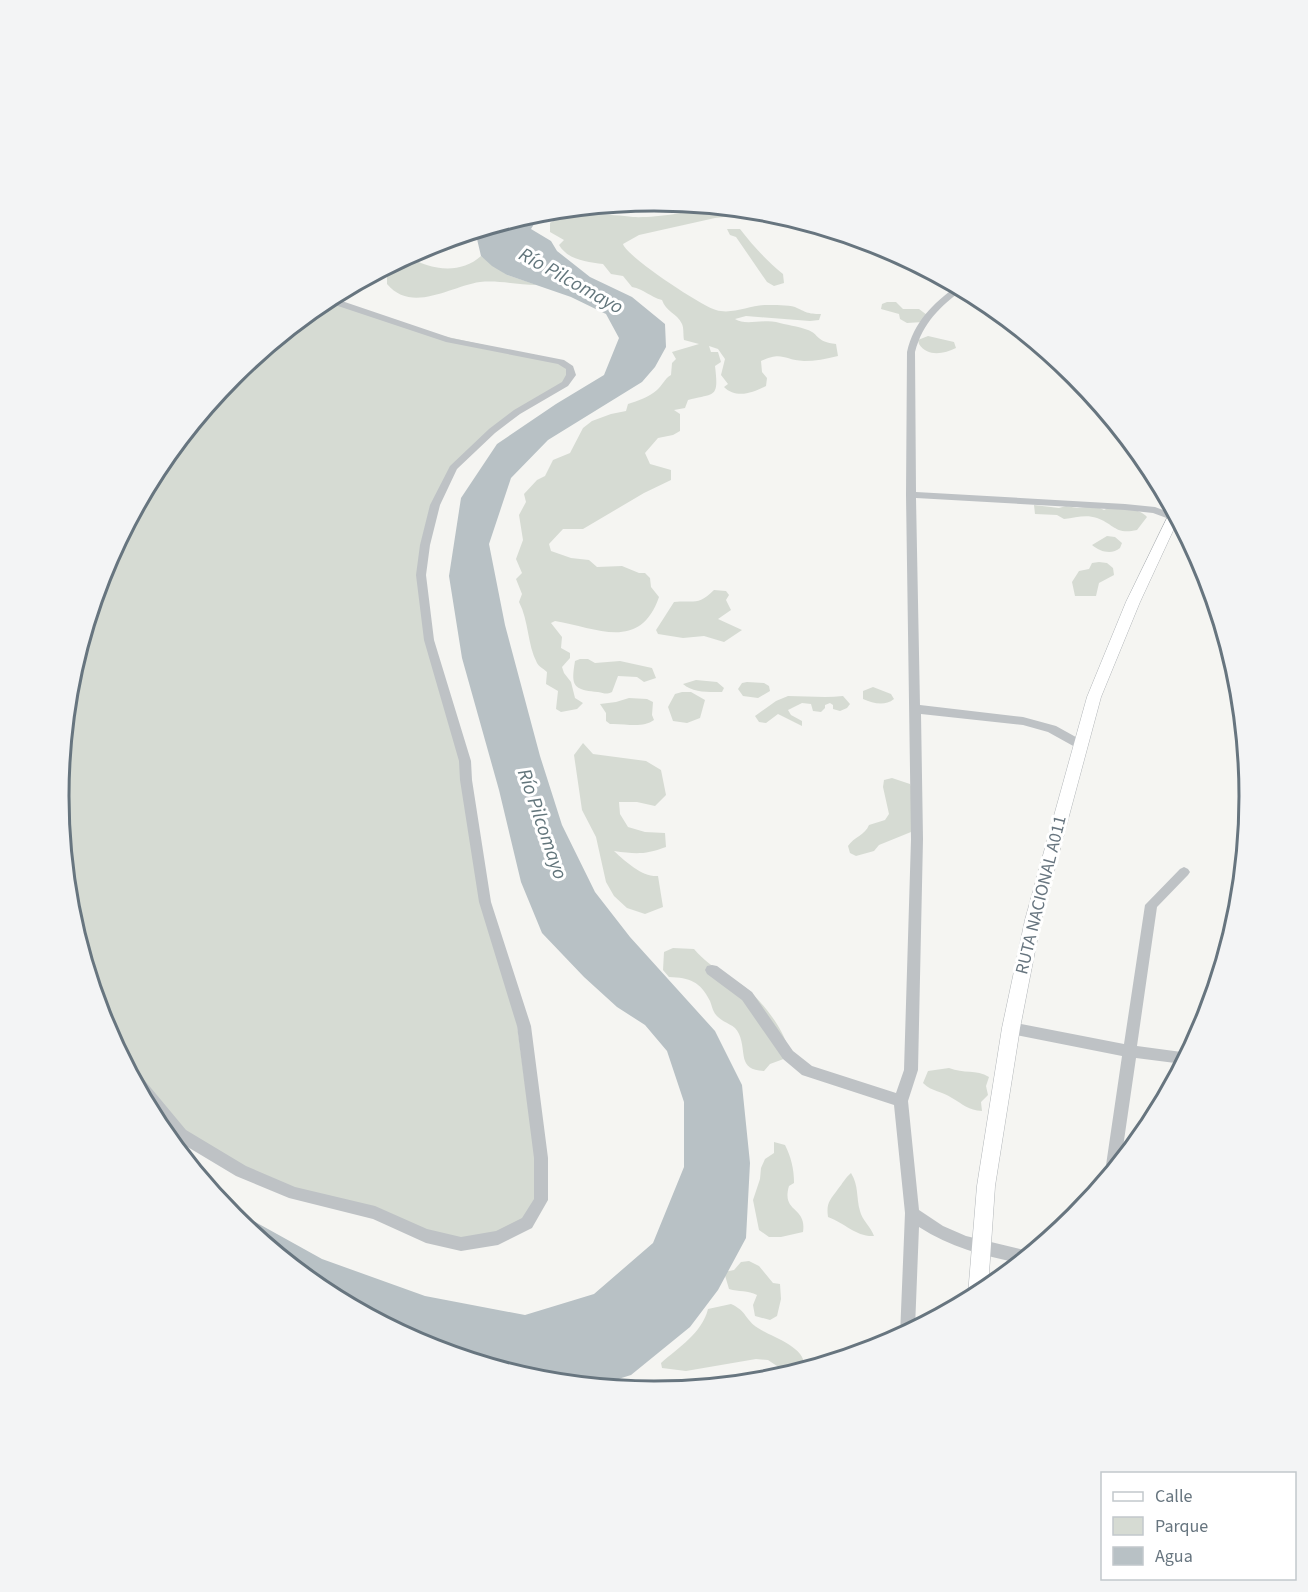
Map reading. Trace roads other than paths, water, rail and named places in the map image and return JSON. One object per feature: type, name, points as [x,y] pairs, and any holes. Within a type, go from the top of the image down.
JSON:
[{"type":"main road","name":"RUTA NACIONAL A011","points":[[979,1282],[986,1186],[1011,1028],[1033,920],[1079,744],[1094,696],[1170,521]]},
{"type":"street","points":[[907,1323],[912,1213],[902,1101],[911,1070],[917,839],[911,352],[914,336],[927,314],[952,293]]},
{"type":"street","points":[[161,1110],[182,1135],[241,1171],[294,1192],[375,1213],[426,1236],[461,1244],[498,1238],[527,1222],[541,1200],[541,1158],[524,1026],[485,902],[465,761],[435,664],[421,575],[425,545],[435,505],[453,468],[492,431],[517,412],[565,384],[571,375],[570,369],[561,362],[449,340],[339,304]]},
{"type":"street","points":[[911,495],[1125,507],[1166,513]]},
{"type":"street","points":[[916,709],[1023,721],[1052,729],[1079,744]]},
{"type":"street","points":[[1114,1157],[1128,1051],[1152,905],[1184,872]]},
{"type":"street","points":[[712,970],[747,996],[788,1055],[807,1071],[902,1101]]},
{"type":"street","points":[[1011,1028],[1128,1051],[1178,1057]]},
{"type":"street","points":[[912,1213],[928,1228],[980,1248],[1016,1255]]},
{"type":"water","name":"Río Pilcomayo","points":[[534,223],[531,229],[551,241],[557,251],[590,277],[632,297],[665,324],[666,347],[655,367],[642,382],[548,440],[511,478],[489,544],[505,625],[540,756],[562,825],[595,892],[630,937],[715,1031],[742,1085],[750,1163],[746,1238],[718,1290],[690,1327],[631,1375],[615,1380],[540,1370],[503,1361],[466,1350],[395,1321],[361,1303],[329,1282],[298,1260],[249,1218],[322,1259],[425,1296],[525,1315],[594,1294],[653,1243],[684,1167],[684,1102],[667,1051],[645,1025],[617,1007],[584,977],[542,933],[521,882],[499,790],[462,658],[449,576],[461,498],[497,444],[604,375],[619,338],[606,314],[571,297],[507,275],[492,266],[481,256],[477,239]]}]
